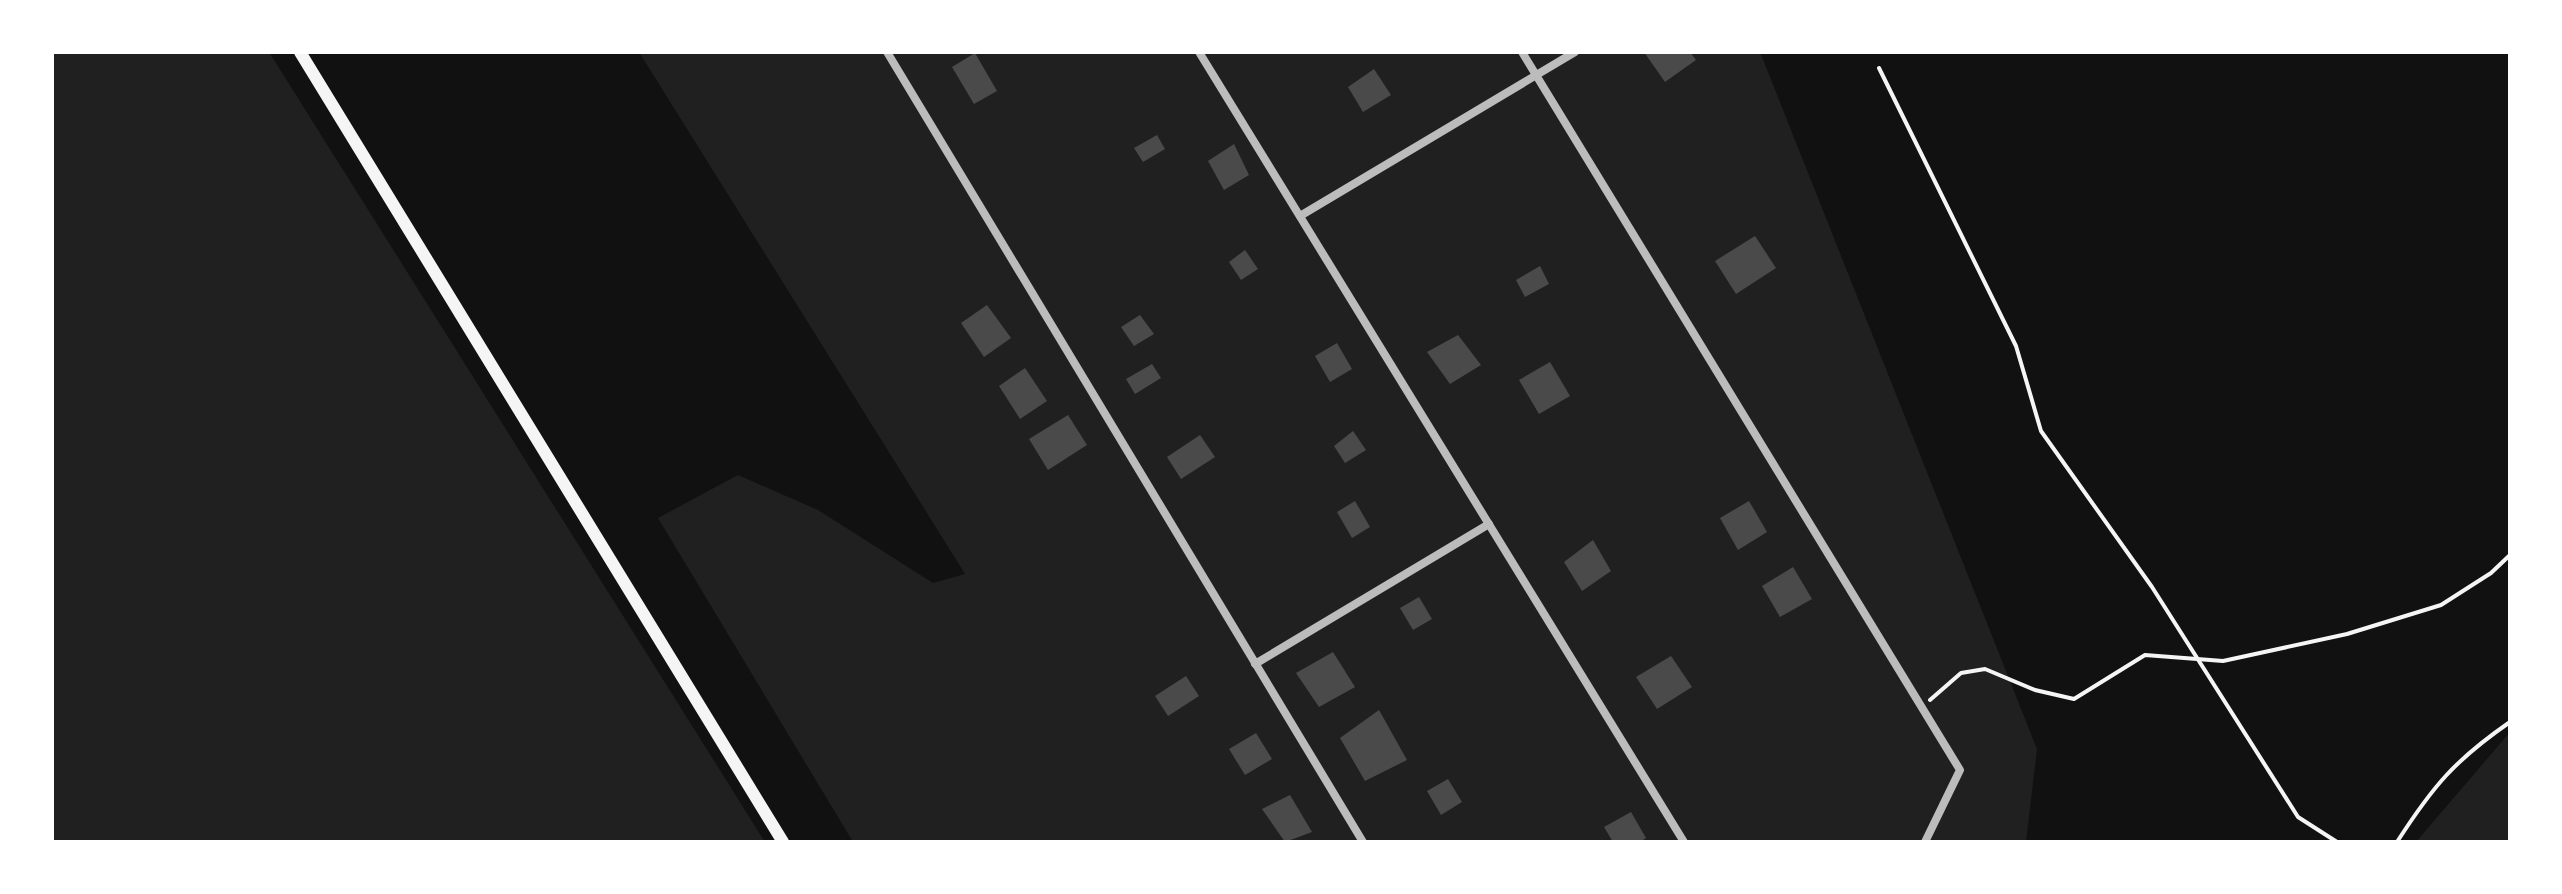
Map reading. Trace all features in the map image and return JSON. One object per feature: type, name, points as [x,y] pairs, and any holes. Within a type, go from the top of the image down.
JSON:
[{"type":"main road","points":[[300,52],[783,842]]},
{"type":"street","points":[[887,52],[1363,842]]},
{"type":"street","points":[[1199,52],[1684,842]]},
{"type":"street","points":[[1522,52],[1960,770],[1925,842]]},
{"type":"street","points":[[1300,216],[1575,52]]},
{"type":"street","points":[[1255,664],[1489,524]]},
{"type":"path","points":[[1879,68],[2016,346],[2041,431],[2152,587],[2298,817],[2337,842]]},
{"type":"path","points":[[1922,707],[1961,673],[1985,669],[2035,690],[2074,699],[2145,655],[2223,661],[2347,634],[2441,605],[2491,573],[2510,555]]},
{"type":"path","points":[[2397,842],[2433,786],[2479,743],[2510,722]]},
{"type":"shaded area","points":[[52,52],[269,52],[765,842],[52,842]]},
{"type":"shaded area","points":[[639,52],[1760,52],[2037,749],[2026,842],[853,842],[658,518],[738,475],[818,510],[933,583],[965,574]]},
{"type":"shaded area","points":[[2510,732],[2510,842],[2416,842]]},
{"type":"building","points":[[1644,52],[1690,52],[1696,60],[1665,82]]},
{"type":"building","points":[[975,53],[997,91],[974,104],[952,67]]},
{"type":"building","points":[[1374,69],[1391,95],[1363,112],[1348,87]]},
{"type":"building","points":[[1157,135],[1165,149],[1143,162],[1134,148]]},
{"type":"building","points":[[1234,144],[1249,175],[1224,190],[1208,161]]},
{"type":"building","points":[[1755,236],[1776,268],[1736,294],[1715,261]]},
{"type":"building","points":[[1245,250],[1258,269],[1241,280],[1229,262]]},
{"type":"building","points":[[1540,266],[1549,284],[1525,297],[1516,280]]},
{"type":"building","points":[[987,305],[1011,338],[984,357],[961,323]]},
{"type":"building","points":[[1140,315],[1154,334],[1134,346],[1121,327]]},
{"type":"building","points":[[1458,335],[1481,365],[1450,384],[1427,352]]},
{"type":"building","points":[[1337,343],[1352,369],[1330,382],[1315,356]]},
{"type":"building","points":[[1550,362],[1570,396],[1539,414],[1519,380]]},
{"type":"building","points":[[1152,364],[1161,378],[1135,394],[1126,379]]},
{"type":"building","points":[[1025,368],[1047,401],[1020,419],[999,386]]},
{"type":"building","points":[[1068,415],[1087,445],[1048,470],[1029,439]]},
{"type":"building","points":[[1353,431],[1366,450],[1345,463],[1334,446]]},
{"type":"building","points":[[1200,435],[1215,457],[1181,479],[1167,457]]},
{"type":"building","points":[[1355,501],[1370,527],[1352,538],[1337,512]]},
{"type":"building","points":[[1749,501],[1767,532],[1738,550],[1720,518]]},
{"type":"building","points":[[1593,540],[1611,571],[1582,591],[1564,562]]},
{"type":"building","points":[[1793,567],[1812,599],[1780,617],[1762,586]]},
{"type":"building","points":[[1419,597],[1432,619],[1413,630],[1400,608]]},
{"type":"building","points":[[1333,652],[1355,687],[1319,707],[1296,673]]},
{"type":"building","points":[[1671,656],[1692,687],[1657,709],[1636,677]]},
{"type":"building","points":[[1186,676],[1199,696],[1168,716],[1155,696]]},
{"type":"building","points":[[1379,710],[1407,760],[1365,781],[1340,738]]},
{"type":"building","points":[[1256,733],[1272,759],[1245,775],[1229,749]]},
{"type":"building","points":[[1448,779],[1462,802],[1441,815],[1427,791]]},
{"type":"building","points":[[1290,795],[1312,832],[1285,842],[1262,809]]},
{"type":"building","points":[[1631,812],[1646,838],[1640,842],[1613,842],[1604,827]]}]
